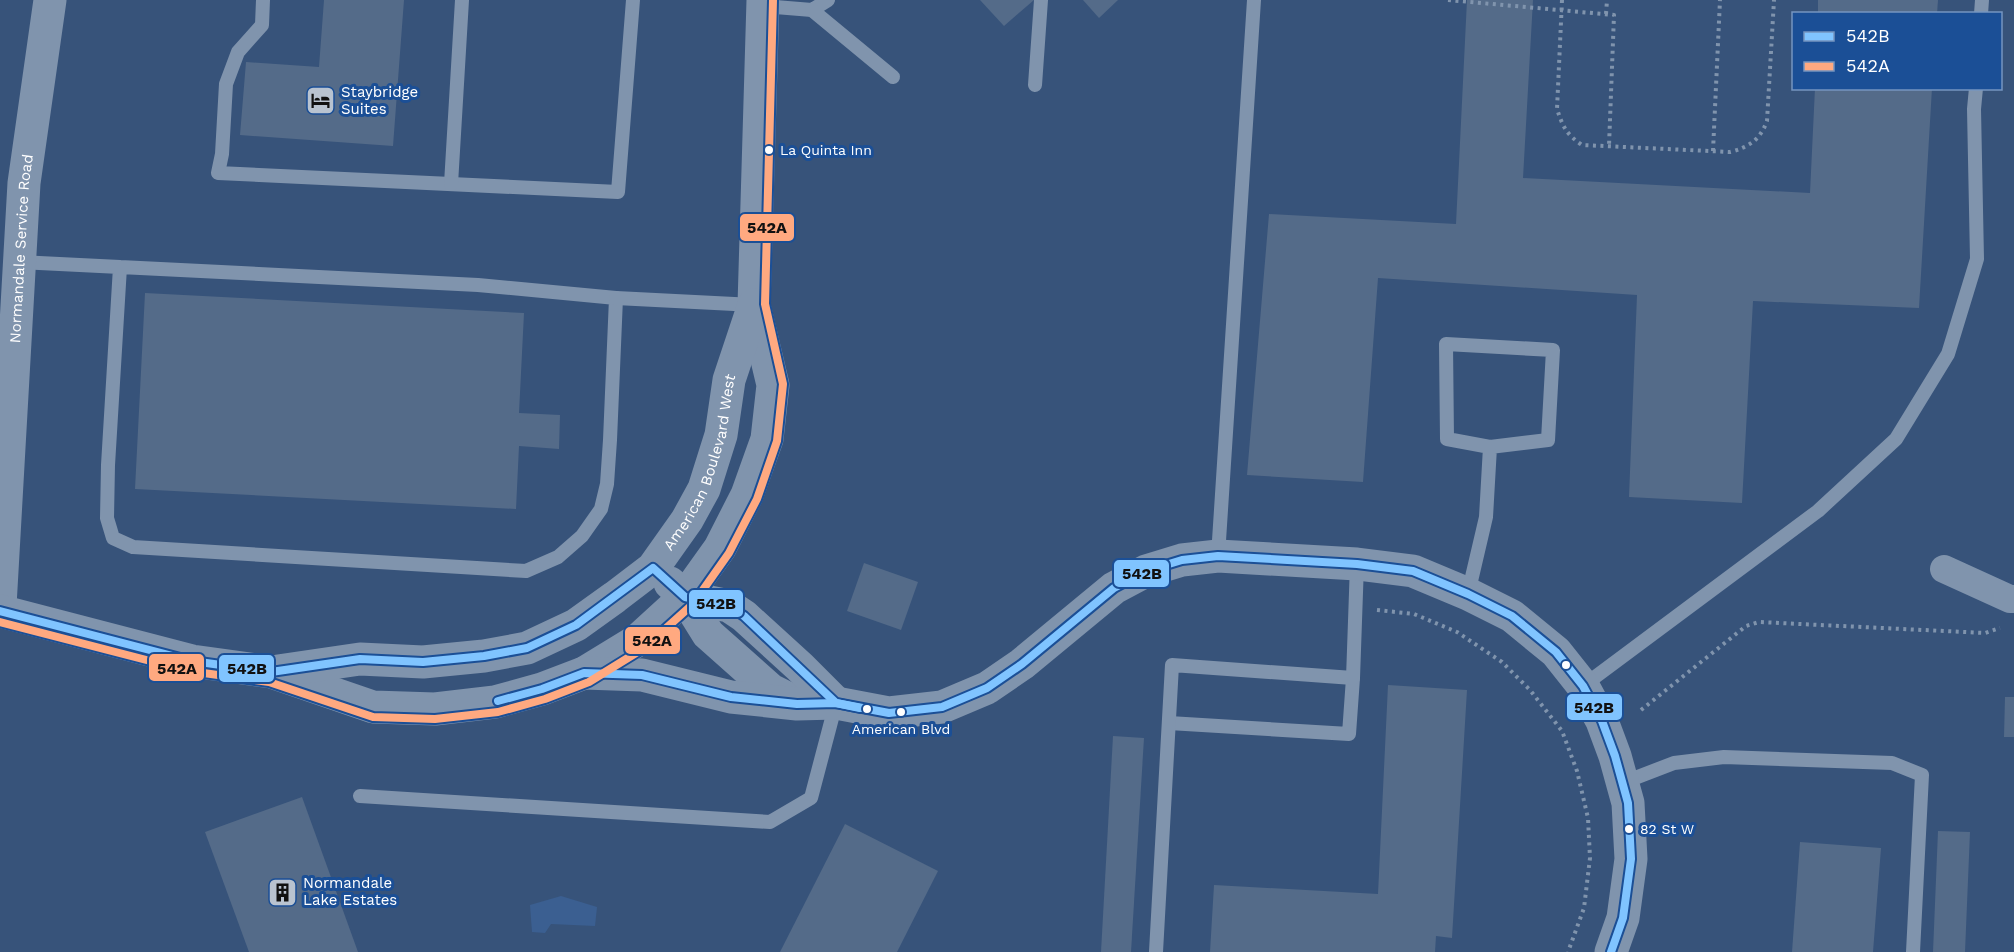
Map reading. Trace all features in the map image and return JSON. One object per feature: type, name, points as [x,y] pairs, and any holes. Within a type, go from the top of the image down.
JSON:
[{"type":"street","name":"Normandale Service Road","points":[[0,606],[24,183],[50,0]]},
{"type":"street","name":"American Boulevard West","points":[[0,612],[192,662],[271,672],[373,707],[435,709],[495,702],[542,689],[584,673],[638,640],[685,597],[720,548],[747,495],[767,439],[773,385],[754,306],[763,3]]},
{"type":"street","name":"American Boulevard West","points":[[271,672],[360,660],[423,662],[484,656],[527,648],[576,625],[653,568],[687,520],[704,489],[721,435],[729,380],[754,306]]},
{"type":"street","points":[[584,673],[642,675],[731,697],[797,704],[836,703],[889,714],[942,708],[987,688],[1022,664],[1114,588],[1155,568],[1182,560],[1218,556],[1357,564],[1413,571],[1468,594],[1512,616],[1556,652],[1583,686],[1602,722],[1628,803],[1631,859],[1623,918],[1611,952]]},
{"type":"street","points":[[653,568],[685,597],[708,634],[771,690],[797,704]]},
{"type":"street","points":[[1944,568],[2012,599]]},
{"type":"street","points":[[685,597],[729,606],[800,667],[836,703]]},
{"type":"lane","points":[[264,0],[262,25],[238,52],[226,84],[222,154],[218,173],[618,192],[633,0]]},
{"type":"lane","points":[[452,184],[462,0]]},
{"type":"lane","points":[[812,10],[828,0]]},
{"type":"lane","points":[[1035,85],[1041,0]]},
{"type":"lane","points":[[1218,556],[1254,0]]},
{"type":"lane","points":[[763,3],[812,10],[893,77]]},
{"type":"lane","points":[[1583,686],[1818,511],[1896,439],[1948,354],[1977,259],[1974,109],[1976,90]]},
{"type":"lane","points":[[20,262],[478,285],[616,298],[754,306]]},
{"type":"lane","points":[[120,267],[107,518],[112,538],[133,548],[526,571],[558,557],[582,536],[601,509],[607,484],[616,298]]},
{"type":"lane","points":[[1446,344],[1553,350],[1548,440],[1490,447],[1447,439],[1446,344]]},
{"type":"lane","points":[[1468,594],[1486,517],[1490,447]]},
{"type":"lane","points":[[1169,723],[1349,734],[1357,564]]},
{"type":"lane","points":[[1156,952],[1172,665],[1353,678]]},
{"type":"lane","points":[[360,796],[770,822],[811,798],[836,703]]},
{"type":"lane","points":[[1622,783],[1674,763],[1724,757],[1892,763],[1922,775],[1913,952]]},
{"type":"path","points":[[1448,0],[1614,15],[1609,146]]},
{"type":"path","points":[[1562,0],[1557,109],[1562,125],[1570,137],[1582,145],[1730,152],[1745,148],[1755,142],[1767,121],[1774,0]]},
{"type":"path","points":[[1606,14],[1607,0]]},
{"type":"path","points":[[1713,151],[1720,0]]},
{"type":"path","points":[[1641,710],[1746,626],[1759,622],[1985,633],[2005,627],[2012,599]]},
{"type":"path","points":[[1356,608],[1414,614],[1457,632],[1502,662],[1530,690],[1562,731],[1577,771],[1588,818],[1590,858],[1584,908],[1569,952]]},
{"type":"water","points":[[561,896],[597,907],[595,926],[551,924],[545,933],[532,932],[530,905]]},
{"type":"building","name":"Staybridge Suites","points":[[324,0],[404,0],[393,146],[240,135],[246,62],[319,67]]},
{"type":"building","points":[[980,0],[1034,0],[1004,26]]},
{"type":"building","points":[[1083,0],[1118,0],[1099,18]]},
{"type":"building","points":[[1467,0],[1533,0],[1523,178],[1810,193],[1815,90],[1932,90],[1919,308],[1753,301],[1742,503],[1629,497],[1637,295],[1378,278],[1363,482],[1247,475],[1269,214],[1456,224]]},
{"type":"building","points":[[1818,0],[1938,0],[1937,12],[1818,12]]},
{"type":"building","points":[[145,293],[524,313],[519,413],[560,415],[559,449],[519,446],[516,509],[135,489]]},
{"type":"building","points":[[864,563],[918,582],[901,630],[847,611]]},
{"type":"building","points":[[1388,685],[1467,690],[1452,938],[1436,936],[1435,952],[1210,952],[1214,885],[1378,894]]},
{"type":"building","points":[[2005,697],[2014,697],[2014,737],[2004,737]]},
{"type":"building","points":[[1113,736],[1144,738],[1131,952],[1101,952]]},
{"type":"building","name":"Normandale Lake Estates","points":[[302,797],[358,952],[249,952],[205,832]]},
{"type":"building","points":[[845,824],[938,871],[897,952],[780,952]]},
{"type":"building","points":[[1938,831],[1970,832],[1965,952],[1933,952]]},
{"type":"building","points":[[1800,842],[1881,848],[1873,952],[1792,952]]},
{"type":"transit line","name":"542A","points":[[0,622],[189,671],[269,682],[373,717],[435,719],[498,712],[545,699],[589,682],[644,648],[693,604],[729,553],[757,499],[777,441],[783,384],[765,304],[773,0]]},
{"type":"transit line","name":"542B","points":[[0,611],[192,661],[271,672],[360,659],[423,662],[484,656],[527,648],[576,625],[653,568],[685,597],[729,606],[744,616],[836,703],[889,713],[942,707],[987,688],[1022,664],[1114,588],[1146,571],[1182,560],[1218,556],[1357,564],[1413,571],[1468,594],[1512,616],[1556,652],[1583,686],[1602,721],[1615,756],[1628,803],[1631,859],[1623,918],[1611,952]]},
{"type":"transit line","name":"542B","points":[[498,701],[542,689],[584,673],[642,675],[731,697],[797,704],[836,703],[860,708]]},
{"type":"place","name":"Staybridge Suites","points":[[320,101]]},
{"type":"place","name":"La Quinta Inn","points":[[769,150]]},
{"type":"place","name":"American Blvd","points":[[901,712]]},
{"type":"place","name":"82 St W","points":[[1629,829]]},
{"type":"place","name":"Normandale Lake Estates","points":[[282,892]]}]
